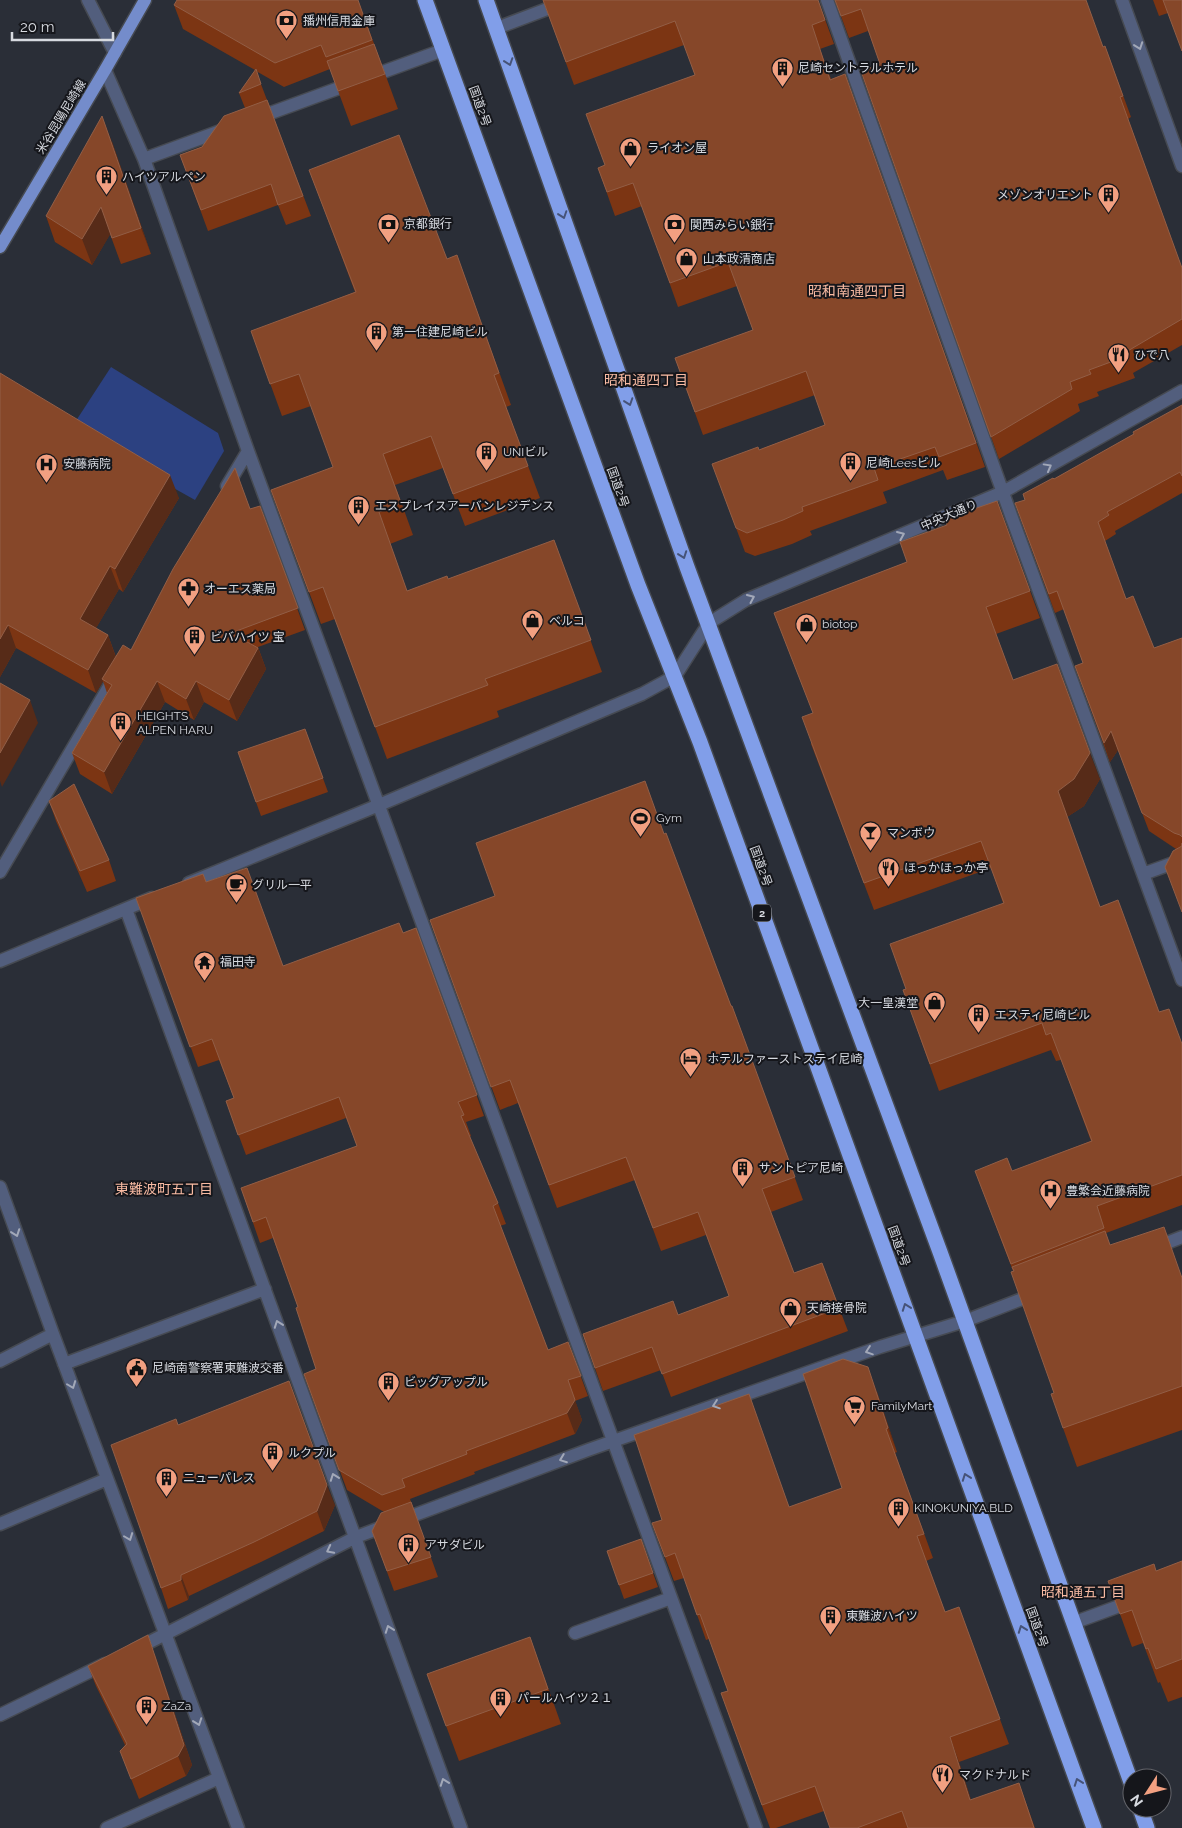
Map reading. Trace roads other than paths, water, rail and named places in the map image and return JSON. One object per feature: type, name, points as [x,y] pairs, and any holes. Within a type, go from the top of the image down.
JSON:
[{"type":"highway","name":"国道2号","points":[[425,0],[631,567],[675,676],[1094,1828]]},
{"type":"highway","points":[[486,0],[687,567],[965,1321],[1126,1768]]},
{"type":"main road","name":"米谷昆陽尼崎線","points":[[0,247],[106,70],[145,0]]},
{"type":"street","points":[[88,0],[115,53]]},
{"type":"street","points":[[496,28],[571,0]]},
{"type":"street","points":[[828,0],[1003,492],[1182,980]]},
{"type":"street","points":[[1122,0],[1182,166]]},
{"type":"street","points":[[144,159],[443,50]]},
{"type":"street","points":[[106,70],[144,159],[248,451],[756,1828]]},
{"type":"street","name":"中央大通り","points":[[709,623],[746,600],[1003,492],[1182,391]]},
{"type":"street","points":[[222,494],[248,451]]},
{"type":"street","points":[[180,886],[379,805],[642,694],[675,676],[709,623]]},
{"type":"street","points":[[0,872],[121,666]]},
{"type":"street","points":[[1143,874],[1182,860]]},
{"type":"street","points":[[0,961],[162,894]]},
{"type":"street","points":[[126,908],[461,1828]]},
{"type":"street","points":[[0,1187],[64,1364],[238,1828]]},
{"type":"street","points":[[1146,1251],[1182,1237]]},
{"type":"street","points":[[64,1364],[266,1289]]},
{"type":"street","points":[[0,1715],[166,1634],[356,1537],[613,1441],[880,1347],[965,1321],[1048,1289]]},
{"type":"street","points":[[0,1361],[53,1334]]},
{"type":"street","points":[[0,1524],[107,1479]]},
{"type":"street","points":[[1073,1623],[1149,1595]]},
{"type":"street","points":[[575,1633],[671,1598]]},
{"type":"street","points":[[107,1828],[219,1778]]},
{"type":"place","name":"播州信用金庫","points":[[287,40]]},
{"type":"place","name":"尼崎セントラルホテル","points":[[782,87]]},
{"type":"place","name":"ライオン屋","points":[[631,167]]},
{"type":"place","name":"ハイツアルペン","points":[[106,196]]},
{"type":"place","name":"メゾンオリエント","points":[[1109,214]]},
{"type":"place","name":"京都銀行","points":[[388,243]]},
{"type":"place","name":"関西みらい銀行","points":[[674,244]]},
{"type":"place","name":"山本政清商店","points":[[687,278]]},
{"type":"place","name":"第一住建尼崎ビル","points":[[376,351]]},
{"type":"place","name":"ひで八","points":[[1118,374]]},
{"type":"place","name":"UNIビル","points":[[487,471]]},
{"type":"place","name":"尼崎Leesビル","points":[[850,482]]},
{"type":"place","name":"安藤病院","points":[[47,483]]},
{"type":"place","name":"エスプレイスアーバンレジデンス","points":[[359,525]]},
{"type":"place","name":"オーエス薬局","points":[[188,608]]},
{"type":"place","name":"ベルコ","points":[[533,640]]},
{"type":"place","name":"biotop","points":[[806,643]]},
{"type":"place","name":"ビバハイツ 宝","points":[[194,656]]},
{"type":"place","name":"HEIGHTS ALPEN HARU","points":[[121,742]]},
{"type":"place","name":"Gym","points":[[640,837]]},
{"type":"place","name":"マンボウ","points":[[871,852]]},
{"type":"place","name":"ほっかほっか亭","points":[[888,887]]},
{"type":"place","name":"グリル一平","points":[[236,904]]},
{"type":"place","name":"福田寺","points":[[204,981]]},
{"type":"place","name":"大一皇漢堂","points":[[934,1022]]},
{"type":"place","name":"エスティ尼崎ビル","points":[[979,1034]]},
{"type":"place","name":"ホテルファーストステイ尼崎","points":[[691,1078]]},
{"type":"place","name":"サントピア尼崎","points":[[743,1187]]},
{"type":"place","name":"豊繁会近藤病院","points":[[1050,1210]]},
{"type":"place","name":"天崎接骨院","points":[[791,1327]]},
{"type":"place","name":"尼崎南警察署東難波交番","points":[[136,1387]]},
{"type":"place","name":"ビッグアップル","points":[[388,1401]]},
{"type":"place","name":"FamilyMart","points":[[855,1425]]},
{"type":"place","name":"ルクプル","points":[[272,1472]]},
{"type":"place","name":"ニューパレス","points":[[167,1497]]},
{"type":"place","name":"KINOKUNIYA.BLD","points":[[898,1527]]},
{"type":"place","name":"アサダビル","points":[[409,1564]]},
{"type":"place","name":"東難波ハイツ","points":[[830,1635]]},
{"type":"place","name":"パールハイツ２１","points":[[501,1717]]},
{"type":"place","name":"ZaZa","points":[[147,1725]]},
{"type":"place","name":"マクドナルド","points":[[943,1794]]},
{"type":"district","name":"昭和南通四丁目","points":[[857,291]]},
{"type":"district","name":"昭和通四丁目","points":[[646,380]]},
{"type":"district","name":"東難波町五丁目","points":[[164,1189]]},
{"type":"district","name":"昭和通五丁目","points":[[1083,1592]]}]
